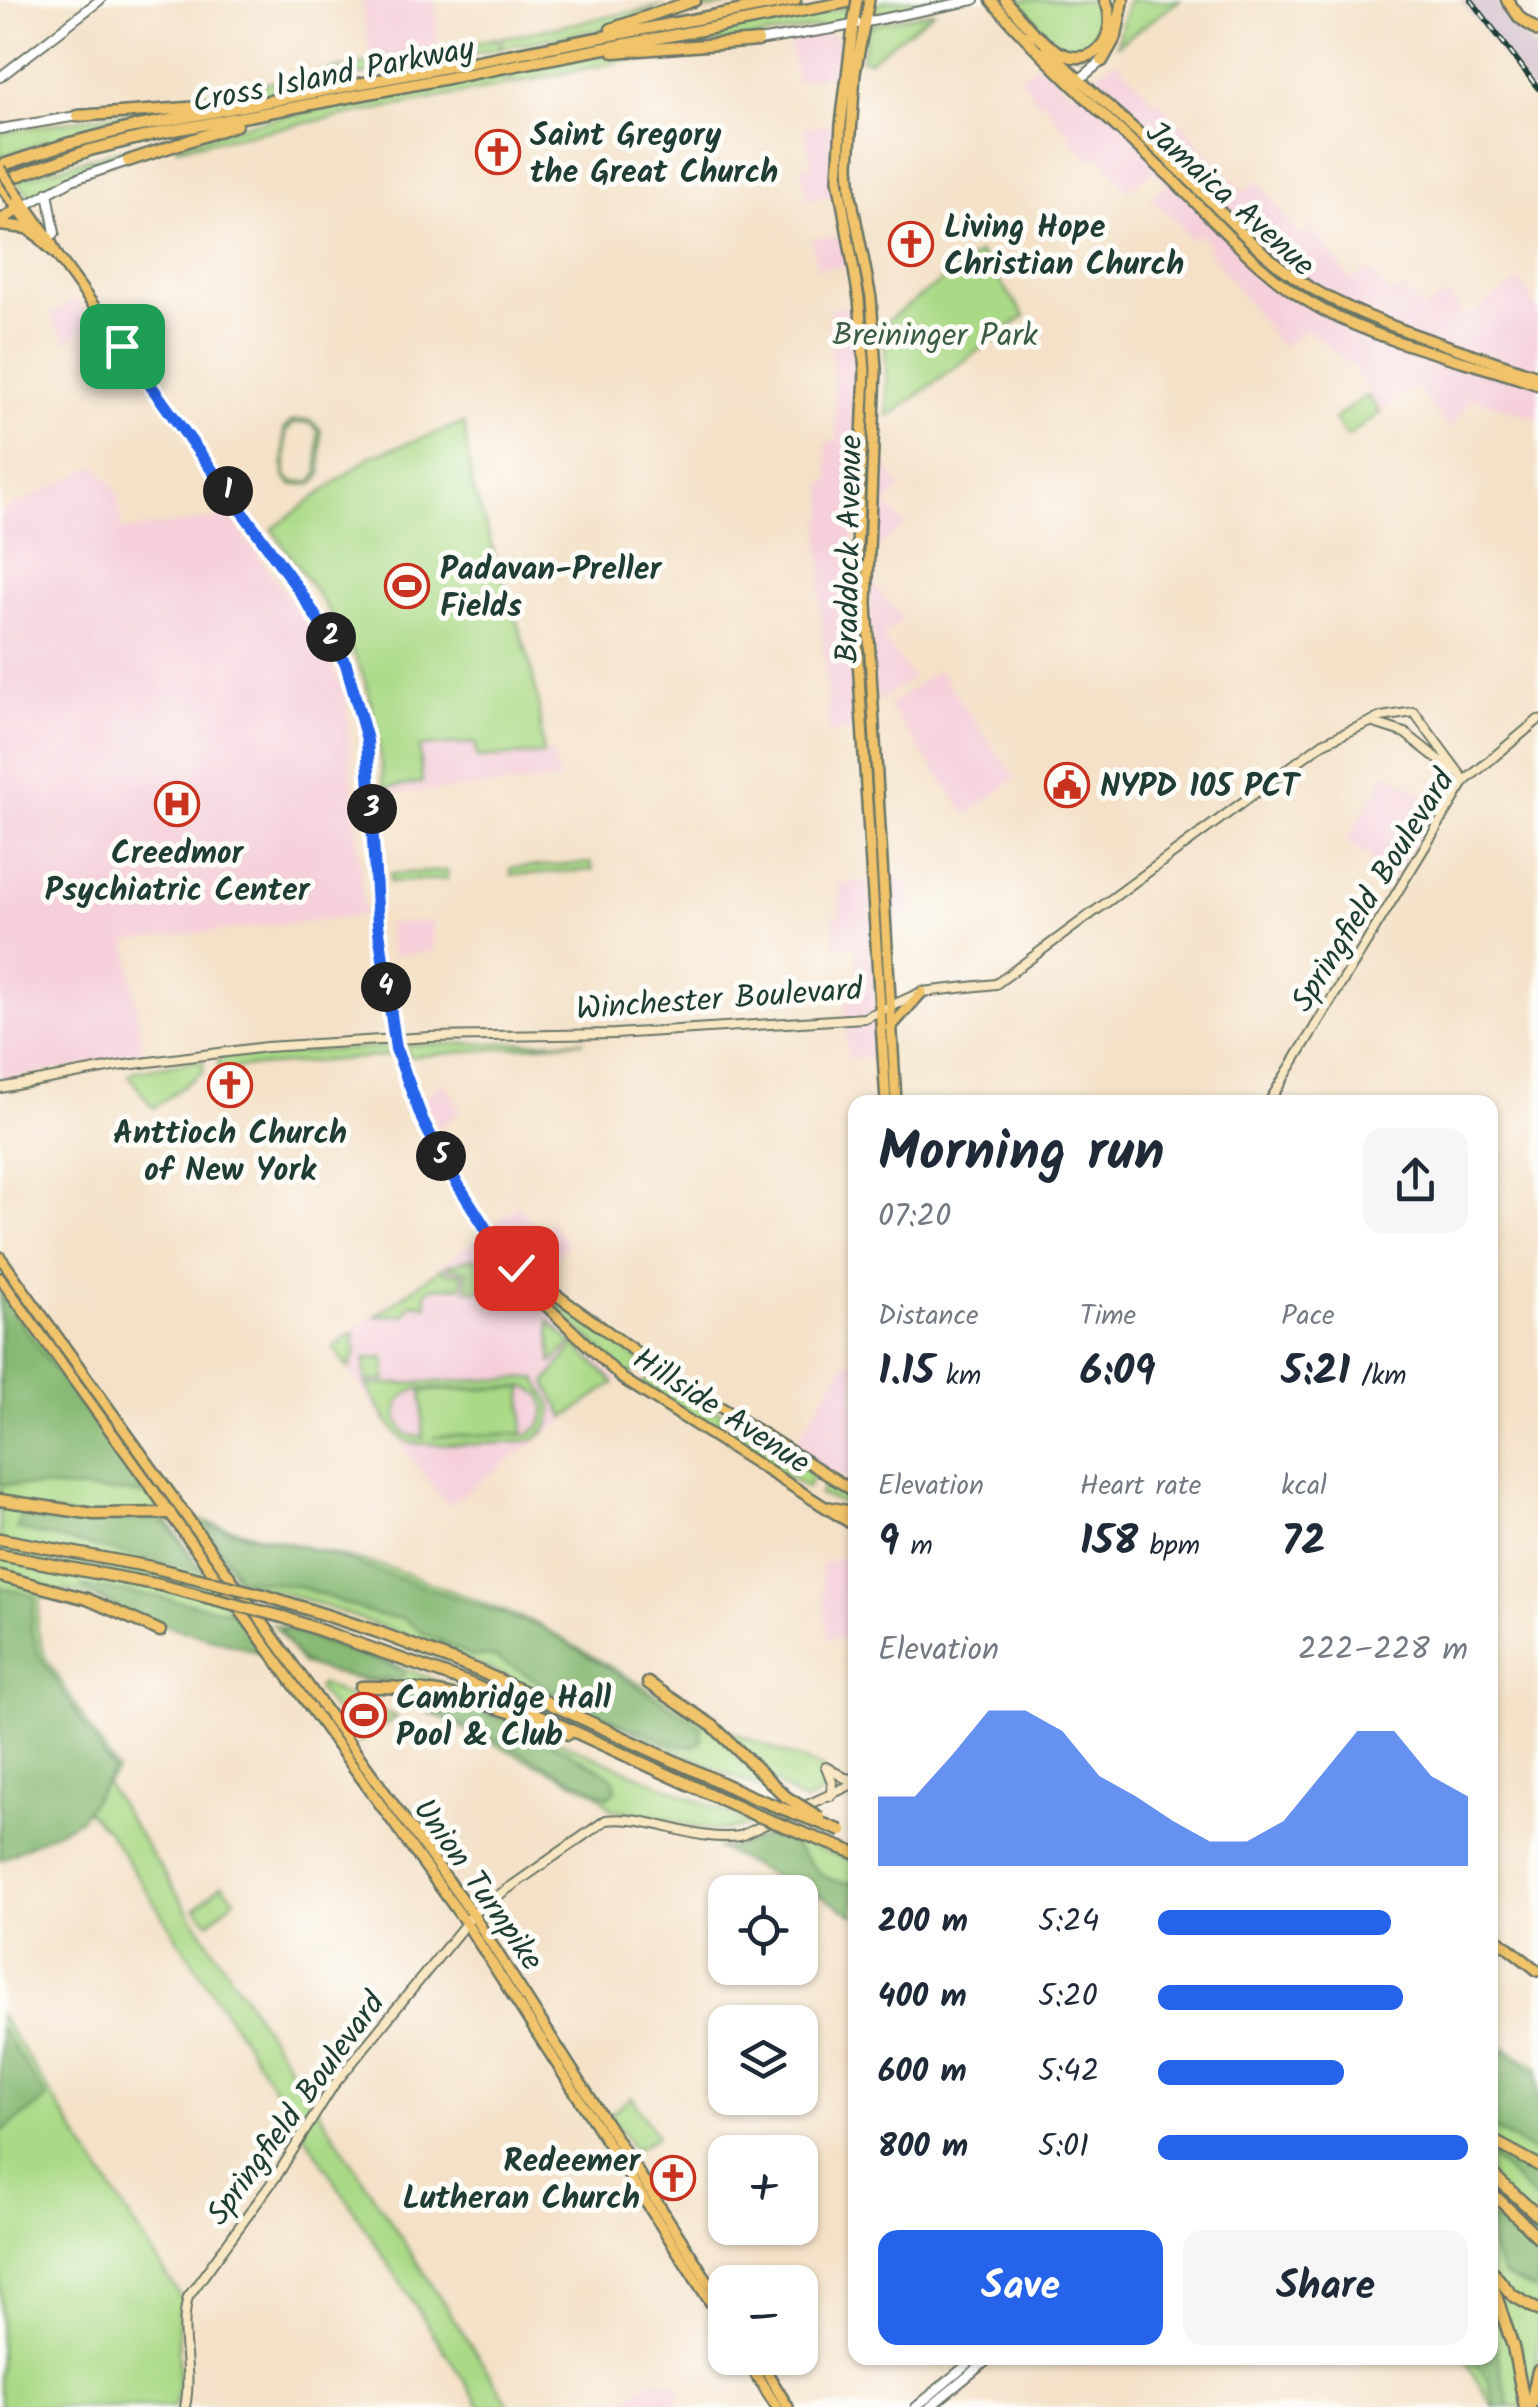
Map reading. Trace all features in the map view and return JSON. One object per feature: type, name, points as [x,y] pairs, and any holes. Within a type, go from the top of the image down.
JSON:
[{"type":"highway","points":[[550,53],[695,0]]},
{"type":"highway","name":"Cross Island Parkway","points":[[0,184],[124,141],[794,0]]},
{"type":"highway","name":"Cross Island Parkway","points":[[0,168],[91,137],[242,106],[858,0]]},
{"type":"highway","points":[[1032,32],[1064,55],[1088,55],[1104,44],[1111,30],[1106,0]]},
{"type":"highway","points":[[1102,60],[1116,36],[1123,0]]},
{"type":"highway","points":[[1507,0],[1520,18],[1538,32]]},
{"type":"highway","points":[[550,53],[758,40]]},
{"type":"highway","points":[[77,116],[242,106]]},
{"type":"highway","points":[[128,161],[297,106]]},
{"type":"highway","points":[[0,223],[18,203]]},
{"type":"highway","points":[[0,223],[28,228],[43,236]]},
{"type":"highway","points":[[0,1500],[94,1514],[170,1512]]},
{"type":"highway","points":[[0,1537],[151,1567],[264,1595],[378,1632],[477,1670],[752,1797],[848,1834]]},
{"type":"highway","points":[[0,1558],[160,1585],[282,1618],[471,1684],[686,1784]]},
{"type":"highway","points":[[0,1576],[87,1599],[160,1631]]},
{"type":"highway","points":[[648,1683],[713,1726],[786,1796],[842,1832]]},
{"type":"highway","points":[[361,1687],[399,1686],[459,1695],[544,1724],[848,1850]]},
{"type":"highway","points":[[1498,2143],[1538,2166]]},
{"type":"highway","points":[[1498,2179],[1538,2216]]},
{"type":"highway","points":[[1498,2200],[1538,2237]]},
{"type":"highway","points":[[1498,2278],[1512,2295],[1538,2310]]},
{"type":"highway","points":[[1498,2301],[1527,2407]]},
{"type":"highway","points":[[1527,2407],[1538,2370]]},
{"type":"main road","name":"Braddock Avenue","points":[[858,0],[848,165],[871,298],[876,369],[867,604],[886,1095]]},
{"type":"main road","name":"Braddock Avenue","points":[[869,0],[850,46],[838,179],[859,299],[865,371],[856,569],[858,660],[885,1008],[891,1027],[896,1095]]},
{"type":"main road","name":"Jamaica Avenue","points":[[991,0],[1224,233],[1309,302],[1375,331],[1538,385]]},
{"type":"main road","name":"Jamaica Avenue","points":[[1005,0],[1075,83],[1175,166],[1249,242],[1329,298],[1386,323],[1538,376]]},
{"type":"main road","name":"Hillside Avenue","points":[[0,168],[18,203]]},
{"type":"main road","name":"Hillside Avenue","points":[[0,184],[57,255],[299,590],[346,664],[367,740],[378,924],[393,1038],[422,1119],[445,1164],[499,1247],[530,1282],[535,1295],[623,1379],[848,1522]]},
{"type":"main road","name":"Winchester Boulevard","points":[[0,1088],[118,1066],[258,1048],[393,1038],[625,1033],[864,1018],[922,992],[996,984],[1315,749],[1387,715],[1414,712],[1465,781]]},
{"type":"main road","name":"Springfield Boulevard","points":[[1273,1095],[1465,781],[1538,720]]},
{"type":"main road","points":[[1373,722],[1405,734],[1465,781]]},
{"type":"main road","points":[[891,1027],[922,992]]},
{"type":"main road","name":"Union Turnpike","points":[[0,1257],[470,1919],[708,2282]]},
{"type":"main road","name":"Union Turnpike","points":[[0,1278],[470,1919],[708,2298]]},
{"type":"main road","name":"Hillside Avenue","points":[[530,1282],[544,1286],[654,1365],[848,1488]]},
{"type":"main road","points":[[821,1505],[848,1511]]},
{"type":"main road","points":[[831,1796],[832,1782],[826,1767],[848,1779]]},
{"type":"main road","name":"Springfield Boulevard","points":[[184,2407],[188,2393],[183,2316],[188,2297],[278,2174],[333,2086],[470,1919],[606,1820],[621,1818],[725,1839],[740,1836],[848,1785]]},
{"type":"main road","points":[[1498,1940],[1538,1971]]},
{"type":"main road","points":[[757,2375],[777,2407]]},
{"type":"main road","points":[[769,2375],[788,2407]]},
{"type":"street","points":[[0,77],[100,0]]},
{"type":"street","points":[[758,40],[832,30],[974,0]]},
{"type":"street","points":[[832,30],[850,46]]},
{"type":"street","points":[[1075,83],[1102,60]]},
{"type":"street","points":[[0,130],[77,116]]},
{"type":"street","points":[[18,203],[128,161]]},
{"type":"street","points":[[43,236],[55,233],[48,192]]},
{"type":"street","points":[[916,2407],[967,2365]]},
{"type":"street","points":[[930,2407],[981,2365]]},
{"type":"shaded area","points":[[361,0],[435,0],[439,46],[371,59]]},
{"type":"shaded area","points":[[1461,0],[1495,0],[1538,53],[1538,100]]},
{"type":"shaded area","points":[[832,34],[843,45],[842,73],[796,82],[789,39]]},
{"type":"shaded area","points":[[1115,60],[1155,101],[1159,99],[1178,123],[1182,121],[1200,146],[1244,191],[1259,180],[1298,236],[1312,226],[1351,281],[1369,269],[1391,294],[1404,288],[1422,310],[1449,294],[1465,317],[1520,280],[1538,310],[1538,422],[1472,398],[1449,430],[1416,387],[1381,412],[1352,367],[1307,329],[1281,347],[1201,235],[1190,239],[1149,198],[1167,183],[1153,171],[1127,191],[1104,160],[1085,156],[1020,77],[1040,61],[1071,94]]},
{"type":"shaded area","points":[[837,124],[832,175],[836,197],[806,199],[801,167],[812,166],[804,127]]},
{"type":"shaded area","points":[[845,236],[851,266],[817,268],[811,238]]},
{"type":"shaded area","points":[[75,298],[94,324],[68,343],[49,316]]},
{"type":"shaded area","points":[[858,306],[861,411],[850,585],[858,731],[829,734],[819,582],[823,579],[823,483],[830,481],[826,442],[837,441],[828,308]]},
{"type":"shaded area","points":[[878,454],[902,490],[886,503],[905,527],[871,552]]},
{"type":"shaded area","name":"Creedmor Psychiatric Center","points":[[97,465],[117,492],[122,531],[214,519],[224,509],[323,645],[346,697],[364,915],[128,941],[143,1055],[0,1080],[0,512]]},
{"type":"shaded area","points":[[870,579],[903,620],[882,636],[912,678],[881,701],[873,689]]},
{"type":"shaded area","points":[[938,670],[1016,778],[967,815],[888,706]]},
{"type":"shaded area","points":[[476,743],[478,758],[551,752],[561,781],[385,795],[384,788],[421,783],[419,747]]},
{"type":"shaded area","points":[[1387,771],[1439,805],[1393,879],[1346,842]]},
{"type":"shaded area","points":[[902,876],[916,906],[890,927],[887,887]]},
{"type":"shaded area","points":[[870,881],[882,1057],[847,1058],[844,978],[857,976],[855,945],[835,946],[833,916],[841,915],[838,883]]},
{"type":"shaded area","points":[[432,921],[433,952],[392,955],[388,924]]},
{"type":"shaded area","points":[[445,1082],[461,1111],[438,1129],[424,1098]]},
{"type":"shaded area","points":[[519,1205],[537,1231],[551,1221],[568,1246],[533,1271],[494,1224]]},
{"type":"shaded area","points":[[479,1238],[528,1294],[619,1381],[447,1506],[330,1346]]},
{"type":"shaded area","points":[[848,1362],[848,1482],[793,1447]]},
{"type":"shaded area","points":[[848,1555],[848,1638],[827,1639],[820,1565]]},
{"type":"shaded area","points":[[655,2379],[681,2384],[676,2407],[612,2407]]},
{"type":"green space","points":[[706,0],[754,0],[653,20],[653,18]]},
{"type":"green space","points":[[952,0],[875,17],[879,2]]},
{"type":"green space","points":[[1017,0],[1102,0],[1109,19],[1103,39],[1079,54],[1054,42]]},
{"type":"green space","points":[[1128,0],[1180,0],[1117,45]]},
{"type":"green space","points":[[663,6],[611,27],[502,48],[501,38]]},
{"type":"green space","points":[[847,7],[844,23],[732,42],[663,43]]},
{"type":"green space","points":[[935,11],[869,61],[862,59],[867,31],[874,24]]},
{"type":"green space","points":[[497,38],[502,48],[220,102],[142,107]]},
{"type":"green space","points":[[677,50],[510,84],[505,75],[506,85],[176,148],[242,125],[598,56]]},
{"type":"green space","points":[[173,110],[0,156],[0,133],[107,115]]},
{"type":"green space","points":[[204,130],[73,176],[31,197],[17,180],[108,153]]},
{"type":"green space","name":"Breininger Park","points":[[979,253],[1025,316],[888,417],[884,323]]},
{"type":"green space","points":[[1367,395],[1380,413],[1347,437],[1334,419]]},
{"type":"green space","points":[[310,420],[321,430],[321,475],[313,484],[292,485],[284,476],[284,429],[292,421]],"holes":[[[294,423],[311,423],[318,430],[318,474],[311,482],[293,482],[286,476],[286,431]]]},
{"type":"green space","name":"Padavan-Preller Fields","points":[[464,423],[472,485],[528,656],[538,700],[543,754],[477,758],[475,743],[419,747],[422,783],[384,788],[372,707],[357,661],[336,622],[272,529],[371,456]]},
{"type":"green space","points":[[591,863],[593,870],[511,875],[511,868]]},
{"type":"green space","points":[[447,871],[447,879],[390,882],[390,874]]},
{"type":"green space","points":[[585,1041],[409,1057],[406,1045]]},
{"type":"green space","points":[[386,1047],[387,1056],[219,1069],[218,1058],[225,1057]]},
{"type":"green space","points":[[202,1060],[204,1071],[155,1107],[129,1075],[135,1071]]},
{"type":"green space","points":[[471,1258],[502,1274],[499,1289],[467,1290],[466,1270],[445,1267]]},
{"type":"green space","points":[[441,1268],[449,1273],[462,1273],[462,1286],[432,1288],[426,1292],[427,1305],[411,1303],[405,1315],[376,1316]]},
{"type":"green space","points":[[0,1284],[261,1653],[68,1590],[40,1598],[37,1628],[45,1657],[117,1771],[106,1784],[511,2407],[481,2407],[108,1831],[83,1808],[0,1858]]},
{"type":"green space","points":[[539,1288],[643,1363],[643,1367],[628,1375]]},
{"type":"green space","points":[[0,1295],[146,1494],[0,1484]]},
{"type":"green space","points":[[549,1321],[572,1343],[552,1363]]},
{"type":"green space","points":[[354,1332],[356,1351],[349,1369],[333,1347]]},
{"type":"green space","points":[[575,1344],[614,1383],[565,1418],[546,1383]]},
{"type":"green space","points":[[385,1358],[386,1380],[365,1381],[365,1359]]},
{"type":"green space","points":[[655,1372],[723,1414],[715,1431],[641,1385]]},
{"type":"green space","points":[[537,1378],[552,1413],[545,1430],[529,1440],[413,1443],[395,1431],[366,1385]],"holes":[[[528,1387],[541,1395],[546,1410],[540,1427],[528,1434],[433,1437],[523,1433],[523,1388],[422,1391],[423,1438],[406,1434],[397,1419],[399,1403],[406,1394],[418,1389]]]},
{"type":"green space","points":[[735,1422],[815,1473],[807,1488],[726,1439]]},
{"type":"green space","points":[[827,1483],[848,1496],[848,1505],[819,1495]]},
{"type":"green space","points":[[23,1508],[85,1518],[156,1520],[168,1525],[201,1571],[17,1529]]},
{"type":"green space","points":[[198,1520],[393,1569],[535,1623],[708,1724],[781,1798],[560,1698],[414,1638],[298,1597],[237,1581]]},
{"type":"green space","points":[[207,1525],[323,1552],[543,1628],[702,1727],[701,1742],[693,1747],[673,1744],[643,1730],[631,1729],[575,1697],[559,1695],[493,1657],[472,1656],[424,1634],[403,1618],[376,1615],[301,1587],[239,1578]]},
{"type":"green space","points":[[79,1586],[234,1612],[261,1653],[129,1614]]},
{"type":"green space","points":[[0,1587],[35,1596],[31,1629],[39,1655],[113,1771],[79,1820],[0,1860]]},
{"type":"green space","points":[[273,1624],[476,1696],[359,1680],[302,1664]]},
{"type":"green space","points":[[282,1628],[403,1670],[405,1675],[370,1679],[313,1666],[294,1652],[280,1631]]},
{"type":"green space","name":"Cambridge Hall Pool & Club","points":[[321,1684],[396,1717],[359,1743],[317,1688]]},
{"type":"green space","points":[[403,1689],[470,1703],[752,1824],[717,1830],[612,1810],[599,1794],[386,1692]]},
{"type":"green space","points":[[405,1693],[469,1707],[514,1723],[607,1773],[616,1790],[608,1797],[399,1696]]},
{"type":"green space","points":[[725,1729],[822,1768],[827,1775],[826,1790],[804,1802],[800,1800],[769,1778]]},
{"type":"green space","points":[[777,1833],[848,1859],[848,1882],[828,1878],[795,1847],[769,1835]]},
{"type":"green space","points":[[769,1835],[784,1840],[827,1878],[848,1882],[848,1912],[818,1894],[818,1875],[772,1875],[717,1848],[732,1848]]},
{"type":"green space","points":[[222,1884],[235,1899],[209,1922],[196,1908]]},
{"type":"green space","points":[[0,2015],[182,2299],[174,2407],[0,2407]]},
{"type":"green space","points":[[0,2027],[47,2099],[0,2133]]},
{"type":"green space","points":[[1505,2047],[1538,2067],[1538,2407],[1493,2407],[1468,2365],[1498,2365],[1498,2056]]},
{"type":"green space","points":[[1505,2051],[1538,2073],[1538,2154],[1498,2132],[1498,2058]]},
{"type":"green space","points":[[632,2097],[657,2137],[634,2151],[610,2114]]},
{"type":"green space","points":[[1498,2152],[1538,2173],[1538,2202],[1498,2164]]},
{"type":"green space","points":[[1502,2219],[1538,2259],[1538,2291],[1504,2276],[1498,2263],[1498,2220]]},
{"type":"green space","points":[[1498,2357],[1510,2407],[1495,2407],[1488,2379],[1477,2365],[1498,2365]]},
{"type":"railway","points":[[1471,0],[1538,88]]},
{"type":"place","name":"Saint Gregory the Great Church","points":[[498,152]]},
{"type":"place","name":"Living Hope Christian Church","points":[[911,244]]},
{"type":"place","name":"Padavan-Preller Fields","points":[[407,586]]},
{"type":"place","name":"NYPD 105 PCT","points":[[1067,785]]},
{"type":"place","name":"Creedmor Psychiatric Center","points":[[177,804]]},
{"type":"place","name":"Anttioch Church of New York","points":[[230,1085]]},
{"type":"place","name":"Cambridge Hall Pool & Club","points":[[364,1715]]},
{"type":"place","name":"Redeemer Lutheran Church","points":[[673,2178]]},
{"type":"route","points":[[122,346],[299,590],[346,664],[366,731],[378,924],[396,1049],[428,1134],[488,1232],[516,1268]]}]
